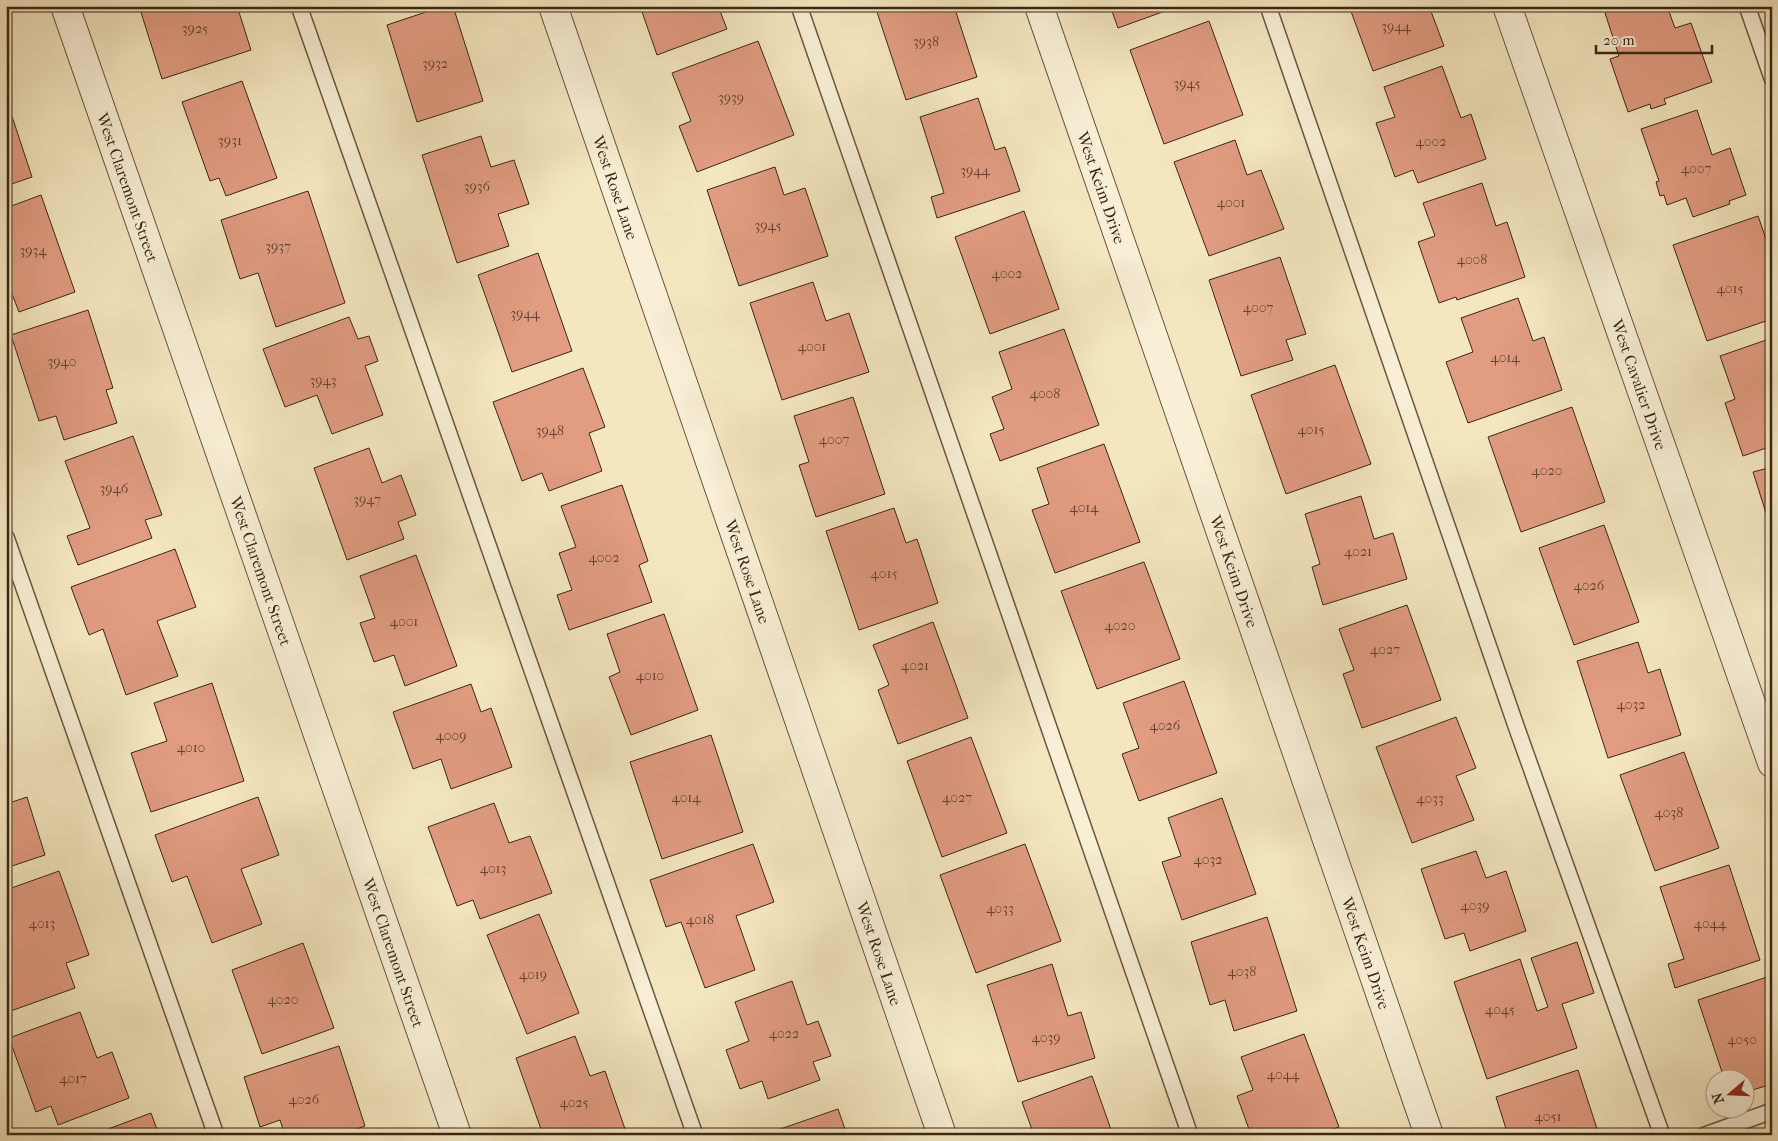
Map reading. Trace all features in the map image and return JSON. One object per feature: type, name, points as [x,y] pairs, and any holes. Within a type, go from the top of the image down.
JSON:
[{"type":"street","name":"West Claremont Street","points":[[65,6],[457,1135]]},
{"type":"street","name":"West Rose Lane","points":[[553,6],[942,1135]]},
{"type":"street","name":"West Keim Drive","points":[[1039,6],[1429,1135]]},
{"type":"street","name":"West Cavalier Drive","points":[[1507,6],[1772,763]]},
{"type":"lane","points":[[299,6],[695,1135]]},
{"type":"lane","points":[[799,6],[1190,1135]]},
{"type":"lane","points":[[1268,6],[1516,726],[1662,1135]]},
{"type":"lane","points":[[1747,6],[1772,78]]},
{"type":"lane","points":[[6,537],[216,1135]]},
{"type":"lane","points":[[1704,1135],[1772,1111]]},
{"type":"building","points":[[139,6],[237,6],[251,50],[162,79]]},
{"type":"building","points":[[444,6],[453,6],[483,101],[417,122],[387,25]]},
{"type":"building","points":[[640,6],[718,6],[727,29],[657,55]]},
{"type":"building","points":[[875,6],[954,6],[977,77],[906,100]]},
{"type":"building","points":[[1110,6],[1179,6],[1118,28]]},
{"type":"building","points":[[1349,6],[1429,6],[1444,46],[1373,71]]},
{"type":"building","points":[[1624,6],[1667,6],[1675,28],[1691,23],[1712,82],[1664,99],[1666,104],[1651,109],[1650,104],[1628,112],[1610,59],[1619,56],[1605,13]]},
{"type":"building","points":[[1209,21],[1243,115],[1164,144],[1130,50]]},
{"type":"building","points":[[758,41],[794,135],[697,172],[679,126],[691,121],[672,73]]},
{"type":"building","points":[[1442,66],[1461,118],[1471,114],[1486,159],[1418,183],[1413,170],[1395,177],[1376,123],[1395,117],[1384,87]]},
{"type":"building","points":[[242,81],[277,178],[226,196],[219,178],[210,181],[182,102]]},
{"type":"building","points":[[6,98],[32,177],[6,186]]},
{"type":"building","points":[[978,98],[995,150],[1005,147],[1020,191],[937,218],[931,197],[944,193],[920,117]]},
{"type":"building","points":[[1697,110],[1712,155],[1730,148],[1746,195],[1729,201],[1730,204],[1693,217],[1686,198],[1667,205],[1664,195],[1660,196],[1656,182],[1659,181],[1641,129]]},
{"type":"building","points":[[481,136],[491,167],[514,160],[529,204],[498,214],[509,246],[457,263],[422,155]]},
{"type":"building","points":[[1235,140],[1247,175],[1261,170],[1284,229],[1209,256],[1174,162]]},
{"type":"building","points":[[775,167],[784,195],[805,188],[828,256],[739,286],[707,190]]},
{"type":"building","points":[[1482,183],[1496,226],[1507,222],[1525,277],[1457,300],[1456,297],[1439,303],[1418,242],[1435,236],[1423,203]]},
{"type":"building","points":[[308,191],[345,303],[276,327],[258,273],[240,279],[221,220]]},
{"type":"building","points":[[41,195],[75,292],[19,312],[12,294],[6,296],[6,208]]},
{"type":"building","points":[[1024,211],[1059,309],[990,334],[955,237]]},
{"type":"building","points":[[1758,216],[1772,256],[1772,319],[1707,341],[1673,245]]},
{"type":"building","points":[[538,253],[572,351],[512,372],[478,275]]},
{"type":"building","points":[[1280,257],[1306,334],[1286,340],[1293,360],[1241,376],[1209,280]]},
{"type":"building","points":[[813,282],[826,321],[849,313],[869,372],[782,400],[750,303]]},
{"type":"building","points":[[1518,298],[1533,341],[1544,337],[1562,390],[1468,423],[1446,362],[1473,352],[1461,318]]},
{"type":"building","points":[[88,310],[113,388],[106,390],[117,423],[64,440],[56,416],[39,421],[11,335]]},
{"type":"building","points":[[349,317],[358,339],[369,336],[378,361],[365,366],[383,415],[332,434],[317,395],[285,407],[263,349]]},
{"type":"building","points":[[1064,329],[1099,425],[1000,461],[990,434],[1004,429],[992,397],[1012,389],[999,352]]},
{"type":"building","points":[[1772,338],[1772,446],[1743,456],[1725,403],[1735,399],[1720,356]]},
{"type":"building","points":[[1335,365],[1371,464],[1286,494],[1251,395]]},
{"type":"building","points":[[583,368],[605,427],[589,433],[602,471],[549,491],[542,473],[522,481],[493,402]]},
{"type":"building","points":[[853,397],[885,494],[816,517],[799,465],[809,462],[794,416]]},
{"type":"building","points":[[1572,407],[1605,502],[1521,532],[1488,437]]},
{"type":"building","points":[[133,436],[162,515],[145,520],[152,538],[78,565],[67,536],[90,528],[65,461]]},
{"type":"building","points":[[1104,444],[1140,542],[1055,573],[1032,510],[1049,504],[1037,468]]},
{"type":"building","points":[[369,448],[382,483],[401,475],[416,515],[398,522],[404,539],[347,560],[314,468]]},
{"type":"building","points":[[1772,467],[1772,532],[1753,472]]},
{"type":"building","points":[[622,485],[648,561],[639,565],[652,602],[569,630],[557,595],[572,590],[559,553],[576,547],[561,506]]},
{"type":"building","points":[[1361,496],[1374,539],[1393,533],[1407,579],[1323,605],[1312,567],[1320,564],[1305,514]]},
{"type":"building","points":[[894,508],[906,543],[917,539],[938,603],[859,630],[826,531]]},
{"type":"building","points":[[1604,525],[1639,622],[1574,645],[1539,548]]},
{"type":"building","points":[[175,549],[196,607],[157,621],[178,676],[126,695],[103,629],[89,635],[71,587]]},
{"type":"building","points":[[416,555],[457,666],[405,686],[394,655],[374,662],[360,623],[375,618],[360,576]]},
{"type":"building","points":[[1144,562],[1180,659],[1097,689],[1061,591]]},
{"type":"building","points":[[1407,605],[1441,700],[1362,728],[1343,674],[1354,670],[1339,629]]},
{"type":"building","points":[[664,614],[698,710],[631,735],[609,677],[620,672],[607,634]]},
{"type":"building","points":[[933,622],[968,718],[898,744],[878,690],[889,685],[873,645]]},
{"type":"building","points":[[1638,642],[1648,673],[1660,669],[1681,735],[1608,758],[1577,661]]},
{"type":"building","points":[[1184,681],[1217,773],[1139,801],[1122,754],[1139,748],[1123,703]]},
{"type":"building","points":[[212,683],[244,781],[151,812],[131,753],[167,741],[154,703]]},
{"type":"building","points":[[471,684],[481,712],[491,708],[512,767],[451,789],[441,759],[413,769],[393,712]]},
{"type":"building","points":[[1456,717],[1476,768],[1456,776],[1474,820],[1412,843],[1376,747]]},
{"type":"building","points":[[711,735],[743,832],[662,859],[630,762]]},
{"type":"building","points":[[971,737],[1007,833],[942,857],[907,761]]},
{"type":"building","points":[[1684,752],[1719,848],[1655,871],[1620,775]]},
{"type":"building","points":[[27,797],[45,855],[6,868],[6,804]]},
{"type":"building","points":[[258,797],[279,855],[241,869],[262,924],[212,943],[187,876],[172,882],[155,835]]},
{"type":"building","points":[[1222,798],[1256,894],[1182,920],[1162,862],[1181,856],[1168,818]]},
{"type":"building","points":[[494,803],[509,843],[530,836],[552,893],[480,919],[473,900],[457,906],[428,827]]},
{"type":"building","points":[[753,844],[774,902],[736,916],[755,970],[705,988],[681,922],[666,927],[650,880]]},
{"type":"building","points":[[1025,844],[1061,941],[976,973],[940,875]]},
{"type":"building","points":[[1476,851],[1486,878],[1506,871],[1526,931],[1470,951],[1464,933],[1445,939],[1421,869]]},
{"type":"building","points":[[1729,865],[1760,960],[1675,988],[1668,964],[1684,959],[1660,887]]},
{"type":"building","points":[[59,871],[89,955],[66,963],[75,988],[8,1012],[6,1006],[6,890]]},
{"type":"building","points":[[539,914],[579,1013],[527,1034],[487,935]]},
{"type":"building","points":[[1267,917],[1297,1011],[1234,1031],[1225,1000],[1210,1005],[1191,942]]},
{"type":"building","points":[[1577,942],[1594,993],[1562,1004],[1577,1048],[1487,1079],[1454,982],[1520,959],[1537,1011],[1548,1007],[1531,958]]},
{"type":"building","points":[[303,943],[334,1028],[262,1054],[232,970]]},
{"type":"building","points":[[1052,964],[1068,1016],[1081,1012],[1095,1058],[1018,1082],[987,985]]},
{"type":"building","points":[[1767,977],[1772,993],[1772,1084],[1756,1089],[1756,1068],[1721,1068],[1698,1000]]},
{"type":"building","points":[[792,981],[807,1025],[818,1021],[831,1056],[813,1062],[820,1080],[768,1099],[762,1081],[740,1089],[726,1050],[749,1041],[735,1002]]},
{"type":"building","points":[[80,1012],[97,1058],[112,1052],[129,1098],[58,1125],[51,1106],[36,1112],[9,1038]]},
{"type":"building","points":[[1304,1034],[1339,1127],[1318,1135],[1251,1135],[1237,1096],[1253,1090],[1241,1057]]},
{"type":"building","points":[[575,1036],[590,1076],[605,1071],[625,1129],[608,1135],[543,1135],[516,1058]]},
{"type":"building","points":[[339,1046],[365,1126],[348,1132],[349,1135],[285,1135],[280,1120],[260,1127],[244,1077]]},
{"type":"building","points":[[1578,1070],[1599,1135],[1508,1135],[1496,1097]]},
{"type":"building","points":[[1092,1076],[1113,1135],[1034,1135],[1022,1102]]},
{"type":"building","points":[[838,1109],[847,1135],[763,1135]]},
{"type":"building","points":[[151,1113],[159,1135],[92,1135]]}]
